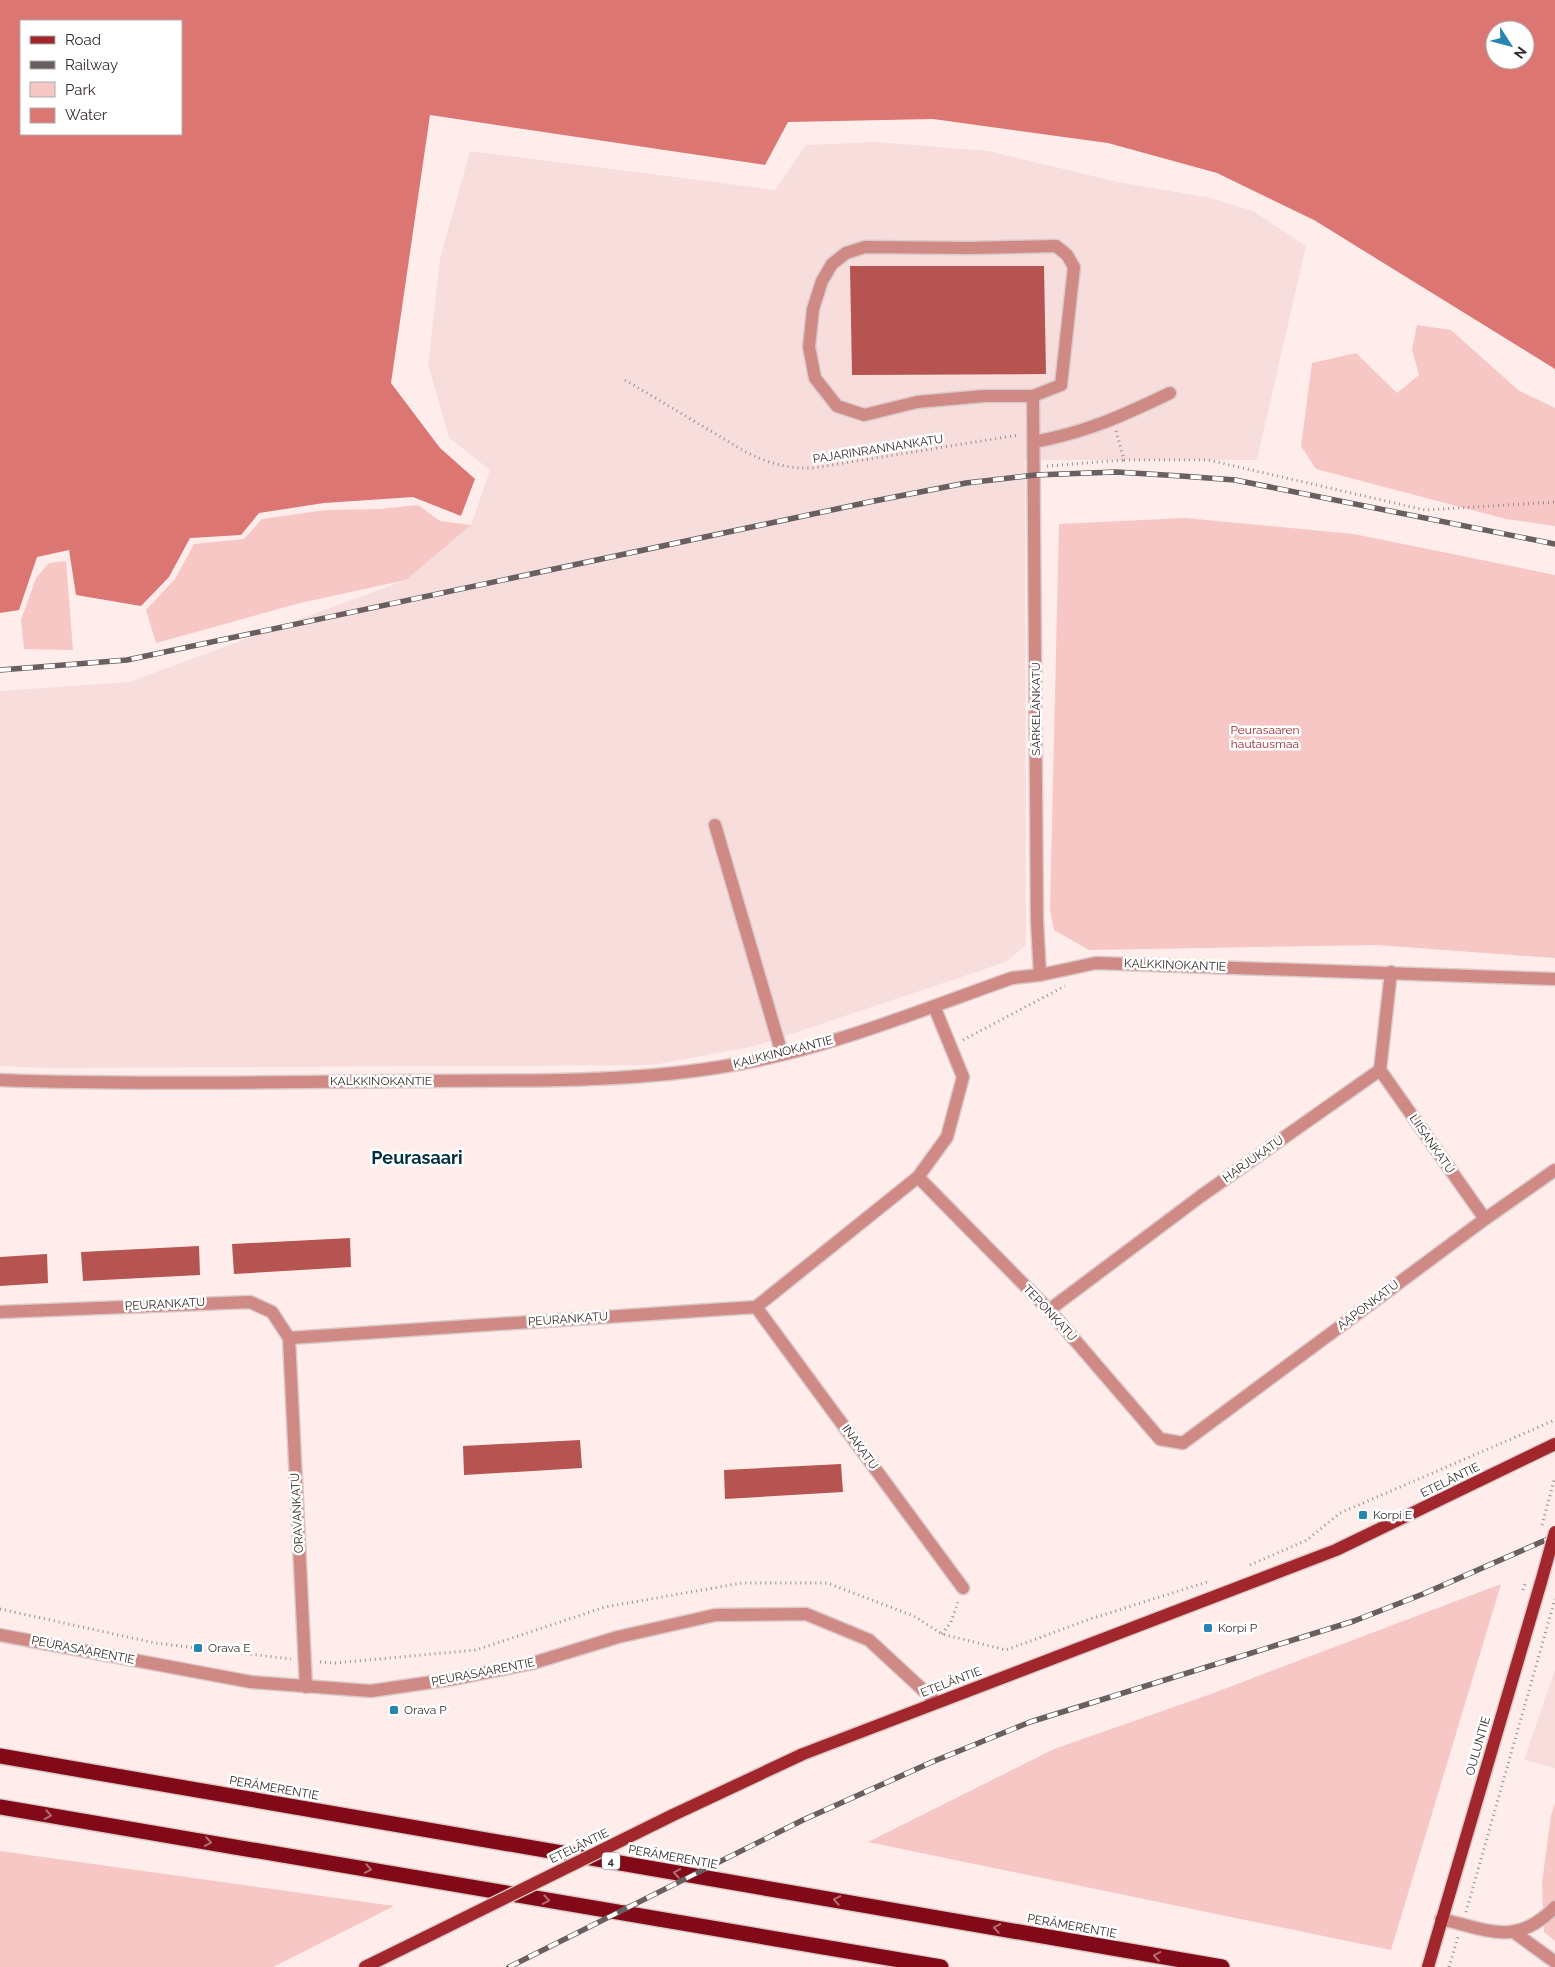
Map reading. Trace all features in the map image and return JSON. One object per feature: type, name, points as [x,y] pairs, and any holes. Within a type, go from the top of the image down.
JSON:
[{"type":"highway","name":"PERÄMERENTIE","points":[[0,1756],[1222,1967]]},
{"type":"highway","points":[[0,1806],[941,1967]]},
{"type":"main road","name":"ETELÄNTIE","points":[[365,1967],[673,1815],[803,1754],[1336,1550],[1555,1444]]},
{"type":"main road","name":"OULUNTIE","points":[[1428,1967],[1555,1532]]},
{"type":"street","points":[[1056,246],[1067,255],[1074,267],[1062,385],[1033,396],[984,396],[917,402],[864,415],[837,406],[815,378],[810,347],[813,309],[822,281],[832,264],[846,253],[866,247],[969,248],[1056,246]]},
{"type":"street","points":[[1034,438],[1067,436],[1114,421],[1170,393]]},
{"type":"street","name":"SÄRKELÄNKATU","points":[[1033,396],[1037,921],[1040,975]]},
{"type":"street","points":[[715,825],[782,1054]]},
{"type":"street","name":"KALKKINOKANTIE","points":[[0,1080],[117,1084],[566,1080],[663,1076],[734,1065],[782,1054],[832,1040],[1012,978],[1040,975],[1096,963],[1555,978]]},
{"type":"street","points":[[1380,1070],[1391,972]]},
{"type":"street","points":[[756,1307],[918,1177],[947,1137],[963,1077],[952,1046],[934,1006]]},
{"type":"street","name":"LIISANKATU","points":[[1380,1070],[1485,1219]]},
{"type":"street","name":"HARJUKATU","points":[[1049,1310],[1201,1196],[1380,1070]]},
{"type":"street","name":"AAPONKATU","points":[[1183,1443],[1485,1219],[1555,1170]]},
{"type":"street","name":"TEPONKATU","points":[[918,1177],[1049,1310],[1160,1439],[1183,1443]]},
{"type":"street","name":"PEURANKATU","points":[[0,1312],[250,1302],[272,1312],[289,1338],[756,1307]]},
{"type":"street","name":"INAKATU","points":[[756,1307],[963,1588]]},
{"type":"street","name":"ORAVANKATU","points":[[289,1338],[306,1687]]},
{"type":"street","name":"PEURASAARENTIE","points":[[0,1635],[251,1682],[371,1691],[444,1680],[533,1663],[618,1638],[715,1615],[806,1614],[869,1640],[936,1702]]},
{"type":"street","points":[[1441,1919],[1491,1931],[1515,1933],[1544,1919],[1555,1906]]},
{"type":"street","points":[[1515,1933],[1555,1962]]},
{"type":"path","name":"PAJARINRANNANKATU","points":[[625,380],[746,452],[761,459],[788,467],[813,468],[1034,438]]},
{"type":"path","points":[[1114,421],[1124,460]]},
{"type":"path","points":[[1035,468],[1124,460],[1208,460],[1425,510],[1555,502]]},
{"type":"path","points":[[952,1046],[1070,983]]},
{"type":"path","points":[[1244,1568],[1307,1540],[1340,1513],[1555,1420]]},
{"type":"path","points":[[0,1609],[155,1643],[335,1664],[476,1650],[605,1608],[742,1582],[827,1584],[914,1616],[942,1634],[1006,1650],[1090,1619],[1208,1582]]},
{"type":"path","points":[[942,1634],[951,1622],[963,1588]]},
{"type":"path","points":[[1448,1967],[1463,1924],[1555,1598]]},
{"type":"shaded area","points":[[877,142],[988,151],[1118,182],[1211,198],[1253,211],[1306,246],[1257,460],[1025,460],[1026,945],[1006,962],[755,1046],[653,1065],[51,1068],[0,1066],[0,691],[129,682],[406,580],[471,525],[490,470],[449,438],[428,364],[440,259],[470,151],[775,190],[806,145]]},
{"type":"shaded area","points":[[1555,1669],[1555,1768],[1524,1760]]},
{"type":"green space","points":[[1417,325],[1451,330],[1518,390],[1555,408],[1555,526],[1506,519],[1316,469],[1301,446],[1312,363],[1356,353],[1397,393],[1419,375],[1412,350]]},
{"type":"green space","points":[[418,505],[440,521],[471,525],[406,580],[300,603],[156,643],[146,610],[175,579],[194,544],[244,539],[262,519],[326,510],[380,509]]},
{"type":"green space","name":"Peurasaaren hautausmaa","points":[[1185,518],[1354,534],[1555,575],[1555,958],[1377,945],[1089,950],[1054,930],[1050,909],[1059,524]]},
{"type":"green space","points":[[66,561],[73,650],[24,649],[21,620],[36,578],[49,563]]},
{"type":"green space","points":[[1501,1584],[1391,1950],[868,1842],[1054,1749],[1211,1694]]},
{"type":"green space","points":[[1555,1804],[1555,1941],[1544,1932],[1542,1883],[1551,1815]]},
{"type":"green space","points":[[0,1851],[394,1906],[273,1967],[0,1967]]},
{"type":"water","points":[[0,0],[1555,0],[1555,369],[1314,220],[1217,173],[1108,143],[933,119],[788,122],[765,165],[430,115],[391,383],[440,448],[475,479],[461,516],[413,497],[324,503],[259,513],[241,535],[190,538],[169,577],[141,606],[76,595],[69,550],[37,557],[19,610],[0,613]]},
{"type":"building","points":[[850,266],[1044,266],[1046,374],[852,375]]},
{"type":"building","points":[[350,1238],[351,1267],[234,1274],[232,1244]]},
{"type":"building","points":[[199,1246],[200,1275],[83,1281],[81,1252]]},
{"type":"building","points":[[47,1254],[48,1283],[0,1286],[0,1257]]},
{"type":"building","points":[[580,1440],[582,1468],[464,1475],[463,1446]]},
{"type":"building","points":[[841,1464],[843,1492],[725,1499],[724,1470]]},
{"type":"railway","points":[[0,670],[127,660],[874,501],[966,483],[1035,475],[1116,472],[1235,480],[1555,544]]},
{"type":"railway","points":[[509,1967],[803,1820],[932,1762],[1030,1722],[1354,1621],[1423,1594],[1555,1536]]},
{"type":"place","name":"Korpi E","points":[[1363,1515]]},
{"type":"place","name":"Korpi P","points":[[1208,1628]]},
{"type":"place","name":"Orava E","points":[[198,1648]]},
{"type":"place","name":"Orava P","points":[[394,1710]]},
{"type":"district","name":"Peurasaari","points":[[417,1157]]}]
